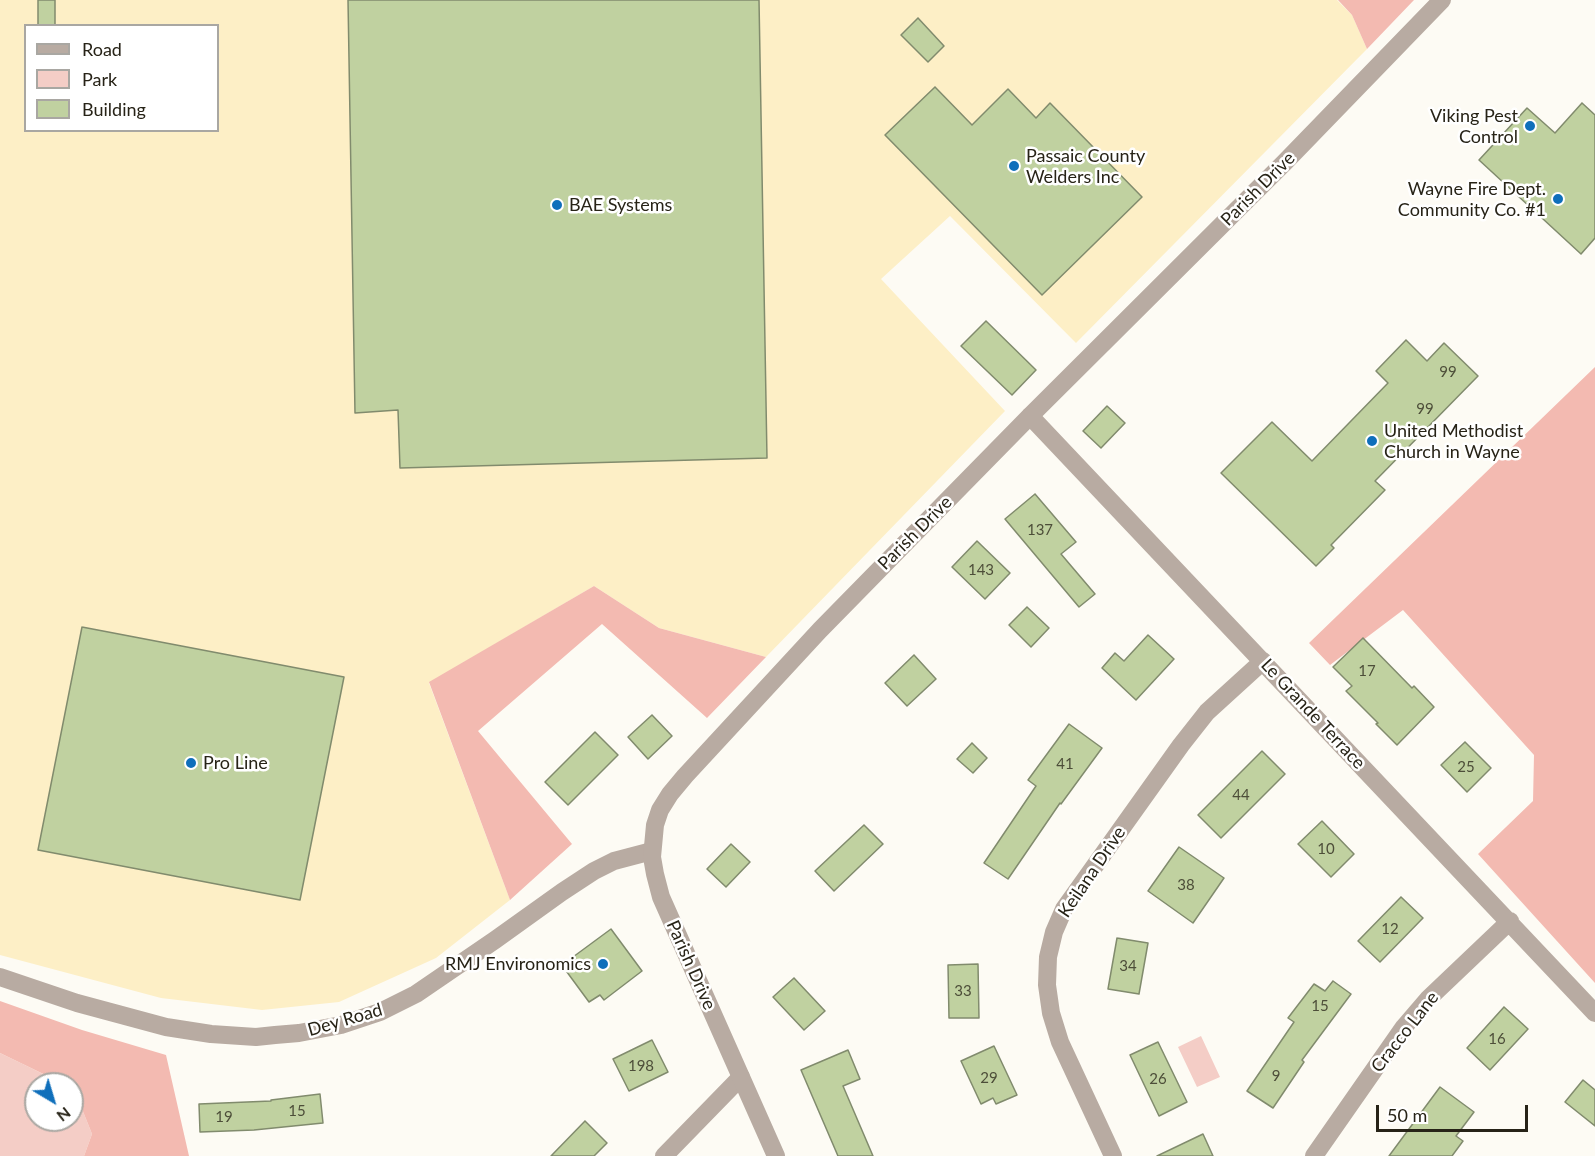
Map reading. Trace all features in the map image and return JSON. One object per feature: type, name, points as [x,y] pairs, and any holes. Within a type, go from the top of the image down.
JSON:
[{"type":"street","name":"Parish Drive","points":[[776,1156],[662,897],[655,874],[652,851],[654,825],[660,810],[685,776],[820,630],[1030,416],[1285,162],[1442,0]]},
{"type":"street","name":"Le Grande Terrace","points":[[1030,416],[1595,1013]]},
{"type":"street","name":"Keilana Drive","points":[[1113,1156],[1060,1042],[1051,1013],[1047,975],[1053,932],[1064,909],[1181,745],[1207,712],[1263,661]]},
{"type":"street","name":"Dey Road","points":[[0,977],[77,1003],[166,1027],[211,1034],[256,1036],[299,1034],[330,1028],[380,1012],[416,994],[594,871],[614,861],[652,851]]},
{"type":"street","name":"Cracco Lane","points":[[1314,1156],[1404,1027],[1428,999],[1510,921]]},
{"type":"street","points":[[664,1156],[741,1077]]},
{"type":"shaded area","points":[[0,0],[1337,0],[1352,15],[1367,49],[1076,343],[950,216],[881,279],[1005,411],[766,657],[659,628],[594,586],[429,683],[510,900],[436,958],[339,1002],[262,1010],[161,998],[0,955]]},
{"type":"shaded area","points":[[1338,0],[1414,0],[1367,49],[1352,15]]},
{"type":"shaded area","points":[[1595,367],[1595,983],[1478,854],[1533,801],[1534,755],[1403,610],[1330,665],[1309,643]]},
{"type":"shaded area","points":[[594,586],[659,628],[766,657],[707,718],[602,624],[478,731],[572,844],[510,900],[429,682]]},
{"type":"shaded area","points":[[0,1001],[82,1030],[166,1055],[189,1156],[84,1156],[92,1134],[84,1114],[84,1072],[39,1072],[0,1053]]},
{"type":"green space","points":[[1201,1036],[1220,1077],[1197,1087],[1178,1047]]},
{"type":"green space","points":[[0,1053],[39,1072],[24,1072],[24,1132],[84,1132],[84,1114],[92,1134],[84,1156],[0,1156]]},
{"type":"building","points":[[38,0],[55,0],[55,24],[38,24]]},
{"type":"building","name":"BAE Systems","points":[[348,0],[759,0],[767,458],[400,468],[398,410],[355,413]]},
{"type":"building","points":[[918,18],[944,46],[928,62],[901,35]]},
{"type":"building","name":"Passaic County Welders Inc","points":[[935,87],[972,125],[1008,89],[1036,118],[1050,103],[1142,197],[1042,295],[885,135]]},
{"type":"building","name":"Wayne Fire Dept. Community Co. #1","points":[[1582,103],[1595,115],[1595,238],[1581,254],[1479,160],[1527,108],[1555,133]]},
{"type":"building","points":[[986,321],[1036,370],[1012,395],[961,346]]},
{"type":"building","name":"United Methodist Church in Wayne","points":[[1406,340],[1427,361],[1444,343],[1478,376],[1375,481],[1385,490],[1331,545],[1334,548],[1316,566],[1221,473],[1272,422],[1312,461],[1388,383],[1376,371]]},
{"type":"building","points":[[1107,406],[1125,423],[1101,448],[1083,431]]},
{"type":"building","points":[[1035,494],[1076,542],[1061,554],[1095,594],[1079,607],[1005,519]]},
{"type":"building","points":[[977,541],[1010,573],[985,599],[952,567]]},
{"type":"building","points":[[1027,607],[1049,628],[1031,647],[1009,625]]},
{"type":"building","name":"Pro Line","points":[[82,627],[344,677],[300,900],[38,850]]},
{"type":"building","points":[[1148,635],[1174,659],[1136,700],[1102,668],[1115,653],[1124,661]]},
{"type":"building","points":[[1363,638],[1434,707],[1397,745],[1346,691],[1352,686],[1333,667]]},
{"type":"building","points":[[914,655],[936,679],[907,706],[885,683]]},
{"type":"building","points":[[652,715],[672,736],[648,759],[628,737]]},
{"type":"building","points":[[1069,724],[1102,748],[1060,803],[1008,879],[984,863],[1036,786],[1028,780]]},
{"type":"building","points":[[595,732],[618,755],[568,805],[545,782]]},
{"type":"building","points":[[1465,742],[1491,768],[1467,792],[1441,765]]},
{"type":"building","points":[[972,743],[987,758],[973,773],[957,759]]},
{"type":"building","points":[[1262,751],[1285,774],[1221,838],[1198,815]]},
{"type":"building","points":[[1322,821],[1354,854],[1331,877],[1298,844]]},
{"type":"building","points":[[864,825],[883,844],[834,891],[815,871]]},
{"type":"building","points":[[731,844],[750,862],[726,887],[707,869]]},
{"type":"building","points":[[1179,847],[1224,878],[1193,923],[1148,891]]},
{"type":"building","points":[[1401,897],[1423,918],[1380,962],[1358,941]]},
{"type":"building","name":"RMJ Environomics","points":[[611,929],[642,971],[604,1000],[600,995],[589,1002],[564,968],[575,960],[573,957]]},
{"type":"building","points":[[1117,938],[1148,943],[1139,994],[1108,989]]},
{"type":"building","points":[[978,964],[979,1018],[949,1018],[948,965]]},
{"type":"building","points":[[794,978],[825,1011],[804,1030],[773,997]]},
{"type":"building","points":[[1333,981],[1351,994],[1302,1060],[1304,1062],[1273,1108],[1247,1091],[1294,1022],[1288,1018],[1314,984],[1325,991]]},
{"type":"building","points":[[1504,1007],[1528,1029],[1490,1070],[1467,1048]]},
{"type":"building","points":[[652,1040],[668,1072],[629,1091],[613,1059]]},
{"type":"building","points":[[1158,1042],[1187,1102],[1159,1116],[1130,1055]]},
{"type":"building","points":[[994,1046],[1017,1095],[996,1104],[993,1098],[981,1104],[961,1061]]},
{"type":"building","points":[[848,1050],[860,1079],[843,1086],[873,1156],[838,1156],[801,1070]]},
{"type":"building","points":[[1583,1080],[1595,1090],[1595,1126],[1565,1102]]},
{"type":"building","points":[[1440,1087],[1474,1112],[1456,1136],[1463,1141],[1452,1156],[1389,1156]]},
{"type":"building","points":[[320,1094],[323,1123],[254,1130],[200,1132],[199,1104],[271,1101]]},
{"type":"building","points":[[585,1121],[607,1143],[594,1156],[551,1156]]},
{"type":"building","points":[[1203,1134],[1213,1156],[1157,1156]]},
{"type":"place","name":"Viking Pest Control","points":[[1530,126]]},
{"type":"place","name":"Passaic County Welders Inc","points":[[1014,166]]},
{"type":"place","name":"Wayne Fire Dept. Community Co. #1","points":[[1558,199]]},
{"type":"place","name":"BAE Systems","points":[[557,205]]},
{"type":"place","name":"United Methodist Church in Wayne","points":[[1372,441]]},
{"type":"place","name":"Pro Line","points":[[191,763]]},
{"type":"place","name":"RMJ Environomics","points":[[603,964]]}]
